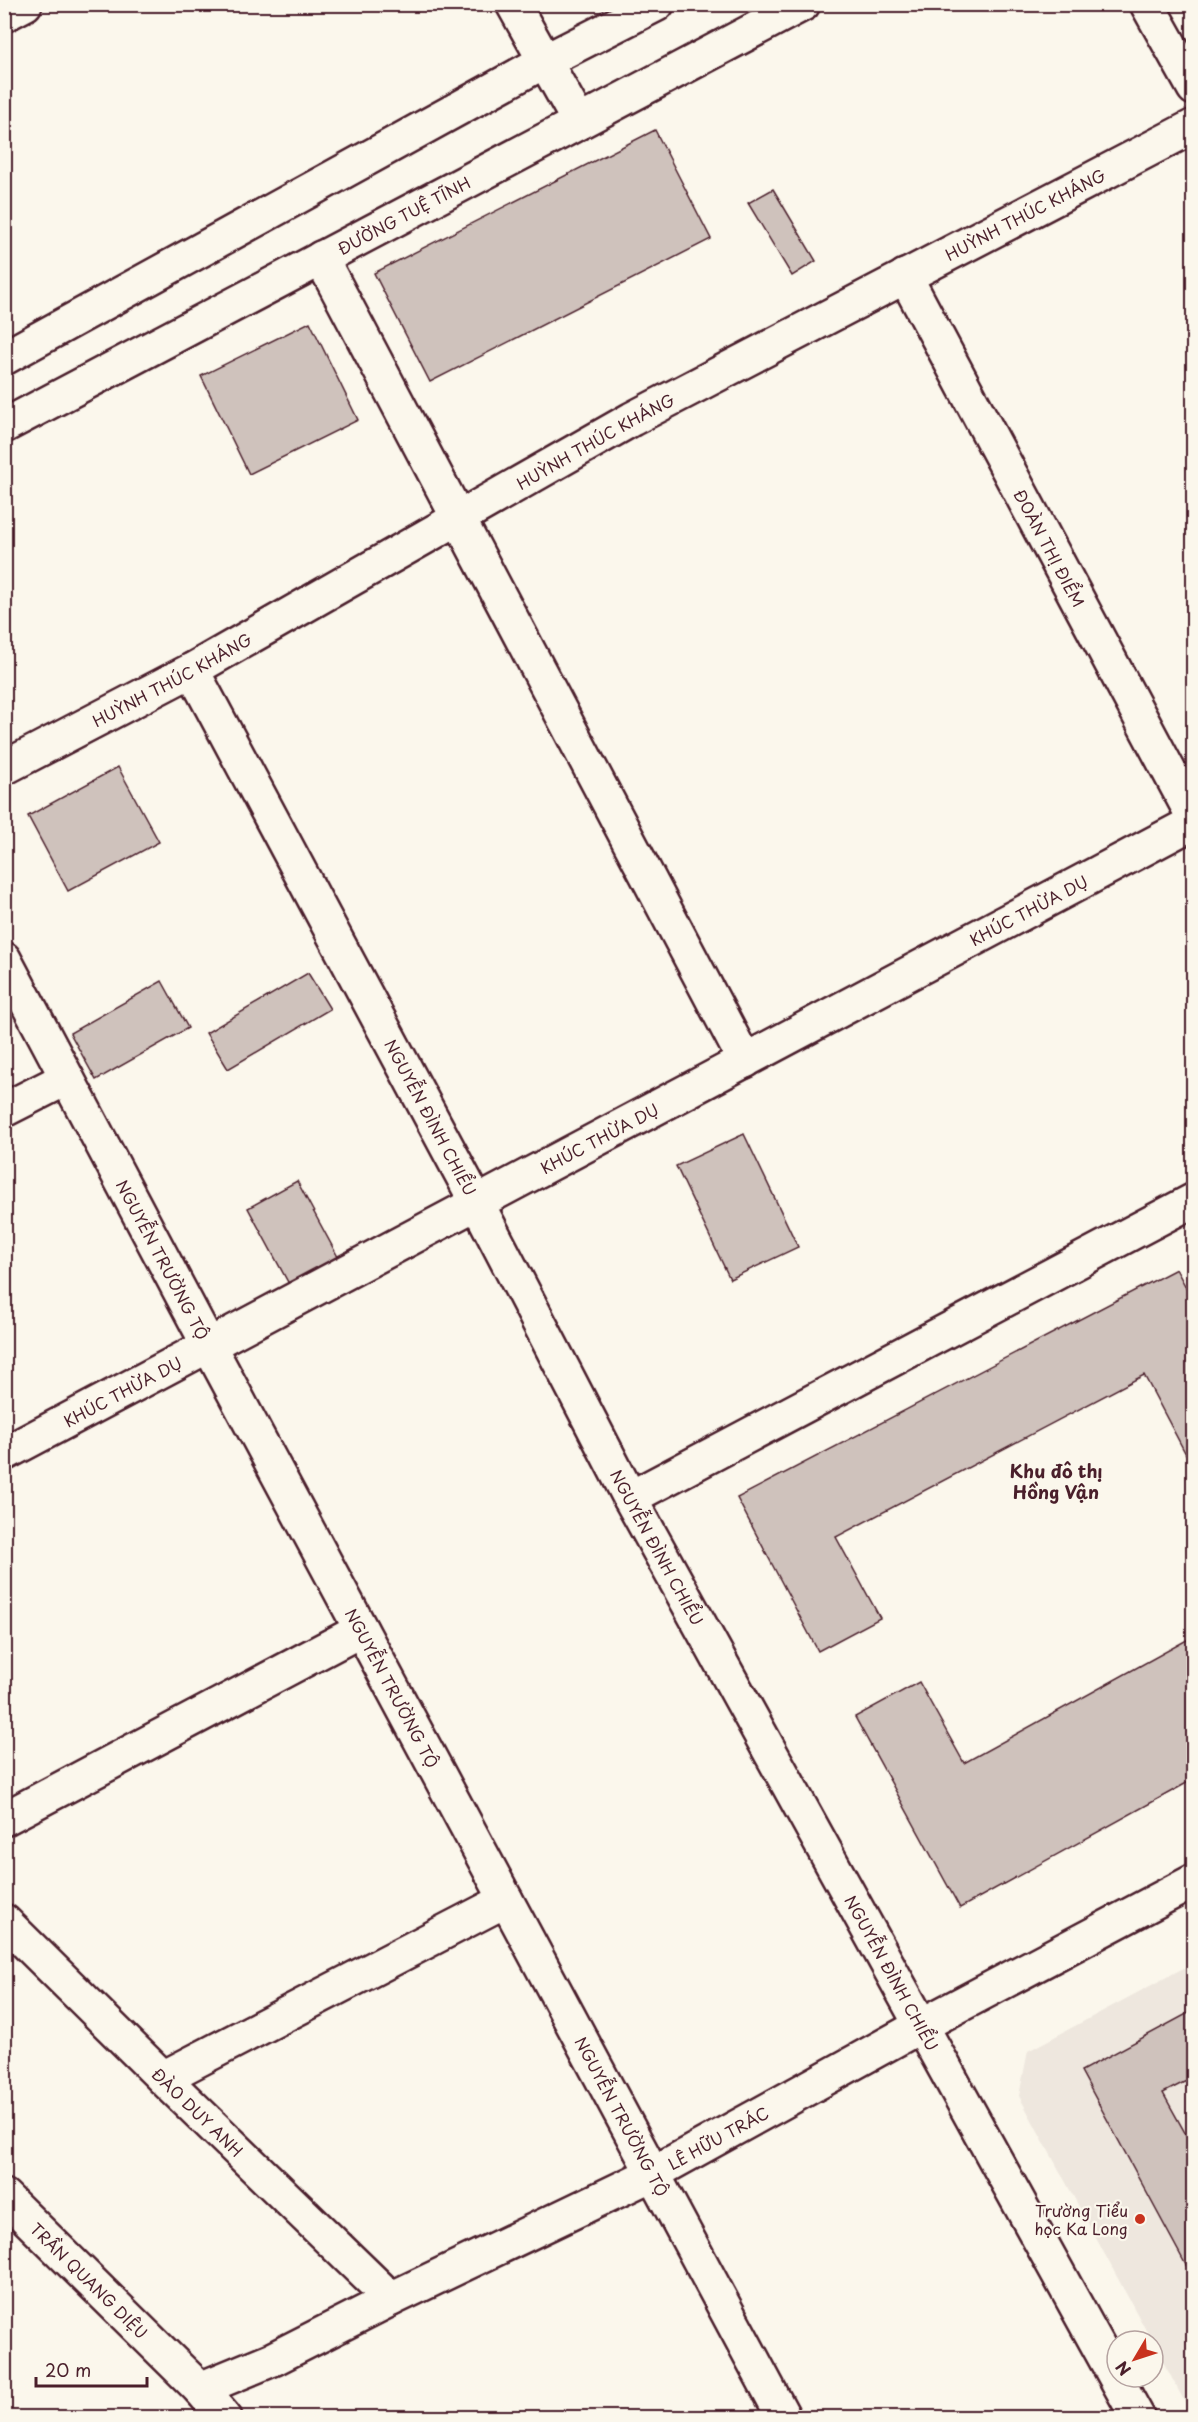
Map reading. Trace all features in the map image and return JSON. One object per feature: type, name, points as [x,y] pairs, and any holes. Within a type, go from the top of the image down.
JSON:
[{"type":"street","points":[[4,15],[25,4]]},
{"type":"street","points":[[513,4],[543,62],[579,122]]},
{"type":"street","points":[[4,358],[543,62],[657,4]]},
{"type":"street","name":"ĐƯỜNG TUỆ TĨNH","points":[[4,426],[803,4]]},
{"type":"street","points":[[1147,4],[1194,88]]},
{"type":"street","name":"HUỲNH THÚC KHÁNG","points":[[4,768],[192,669],[632,419],[1194,126]]},
{"type":"street","points":[[321,258],[745,1061]]},
{"type":"street","name":"ĐOÀN THỊ ĐIỂM","points":[[905,276],[1194,820]]},
{"type":"street","name":"NGUYỄN ĐÌNH CHIỂU","points":[[192,669],[477,1203],[630,1498],[1138,2418]]},
{"type":"street","name":"KHÚC THỪA DỤ","points":[[4,1454],[1194,820]]},
{"type":"street","name":"NGUYỄN TRƯỜNG TỘ","points":[[4,959],[784,2418]]},
{"type":"street","points":[[4,1110],[67,1077]]},
{"type":"street","points":[[630,1498],[1194,1200]]},
{"type":"street","points":[[4,1819],[362,1630]]},
{"type":"street","name":"LÊ HỮU TRÁC","points":[[201,2389],[273,2360],[391,2299],[652,2174],[922,2025],[1194,1881]]},
{"type":"street","points":[[163,2079],[506,1900]]},
{"type":"street","name":"ĐÀO DUY ANH","points":[[4,1921],[163,2079],[391,2299]]},
{"type":"street","name":"TRẦN QUANG DIỆU","points":[[4,2196],[201,2389],[225,2418]]},
{"type":"shaded area","name":"Trường Tiểu học Ka Long","points":[[1193,1963],[1193,2417],[1165,2365],[1165,2329],[1145,2329],[1019,2096],[1028,2051]]},
{"type":"building","points":[[655,130],[711,239],[430,382],[374,273]]},
{"type":"building","points":[[773,189],[816,261],[792,276],[748,203]]},
{"type":"building","points":[[310,322],[358,420],[249,474],[201,376]]},
{"type":"building","points":[[118,767],[159,842],[68,891],[28,816]]},
{"type":"building","points":[[308,973],[330,1009],[228,1069],[206,1033]]},
{"type":"building","points":[[162,981],[188,1028],[96,1080],[70,1033]]},
{"type":"building","points":[[744,1134],[798,1247],[730,1279],[676,1166]]},
{"type":"building","points":[[297,1181],[338,1257],[289,1284],[248,1208]]},
{"type":"building","points":[[1176,1269],[1194,1302],[1194,1455],[1188,1458],[1144,1375],[836,1537],[880,1618],[818,1651],[737,1498]]},
{"type":"building","points":[[1194,1636],[1194,1779],[960,1908],[855,1717],[919,1682],[964,1763]]},
{"type":"building","points":[[1194,2010],[1194,2077],[1163,2093],[1194,2149],[1194,2280],[1081,2071]]},
{"type":"place","name":"Trường Tiểu học Ka Long","points":[[1140,2219]]},
{"type":"district","name":"Khu đô thị Hồng Vận","points":[[1056,1480]]}]
